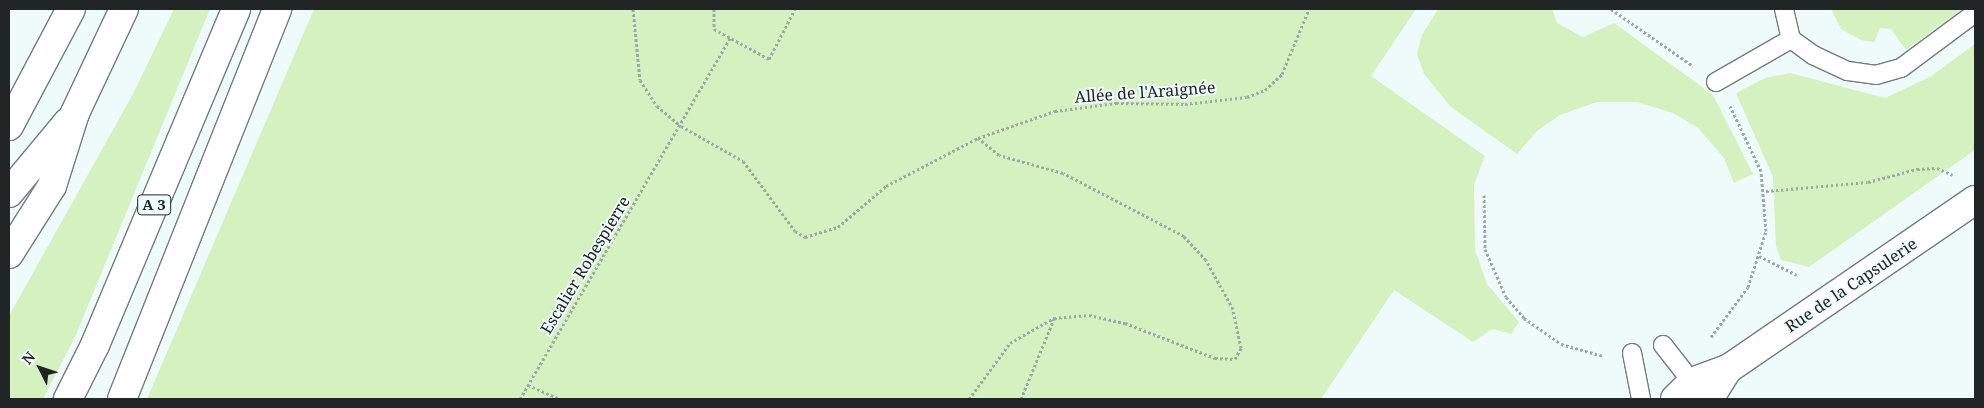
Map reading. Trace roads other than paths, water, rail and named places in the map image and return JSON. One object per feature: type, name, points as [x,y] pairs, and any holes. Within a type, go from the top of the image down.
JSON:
[{"type":"main road","points":[[9,126],[71,9]]},
{"type":"main road","points":[[9,254],[52,186],[76,114],[124,9]]},
{"type":"main road","name":"A 3","points":[[68,399],[95,345],[236,9]]},
{"type":"main road","points":[[122,399],[277,9]]},
{"type":"main road","points":[[9,193],[76,114]]},
{"type":"main road","name":"Rue de la Capsulerie","points":[[1692,394],[1975,201]]},
{"type":"lane","points":[[1784,9],[1791,39],[1848,71],[1876,75],[1901,68],[1975,13]]},
{"type":"lane","points":[[1716,82],[1791,39]]},
{"type":"lane","points":[[1663,345],[1692,394]]},
{"type":"lane","points":[[1632,353],[1641,399]]}]
